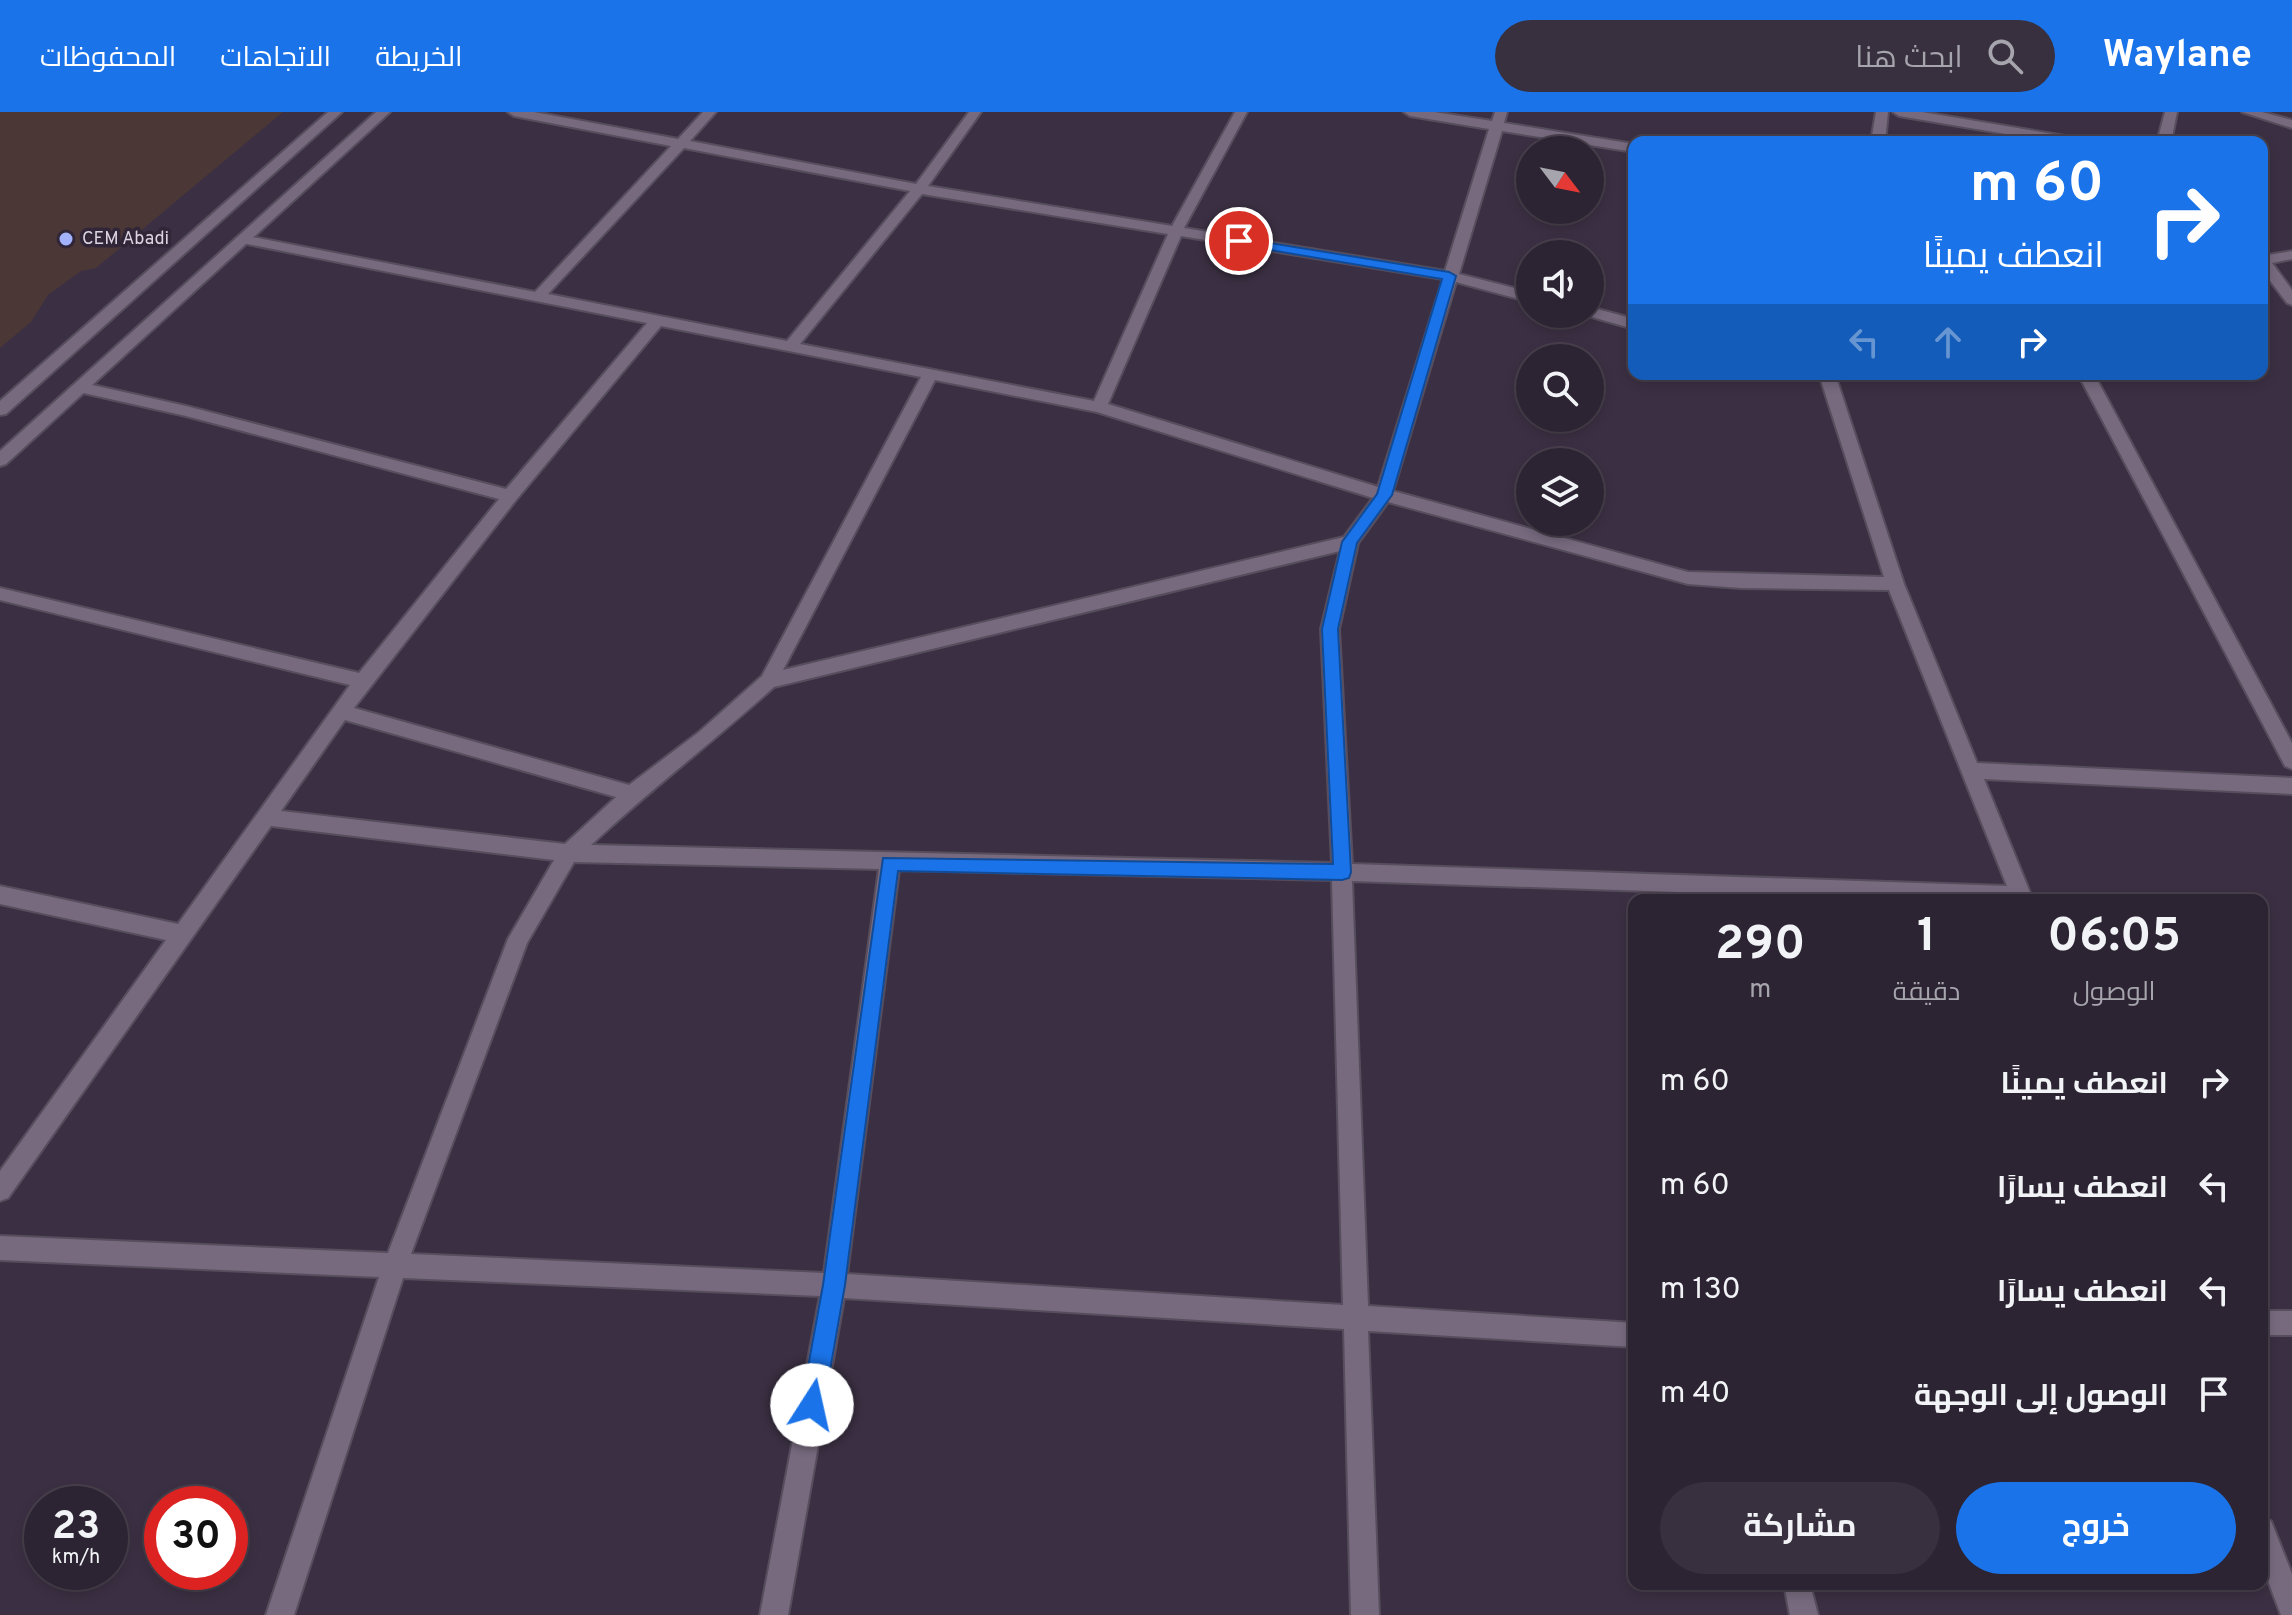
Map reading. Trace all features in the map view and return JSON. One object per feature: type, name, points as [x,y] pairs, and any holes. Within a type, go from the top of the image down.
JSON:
[{"type":"street","points":[[0,410],[336,112]]},
{"type":"street","points":[[0,460],[384,112]]},
{"type":"street","points":[[514,112],[919,189],[1449,276],[1516,293]]},
{"type":"street","points":[[537,298],[710,112]]},
{"type":"street","points":[[792,344],[919,189],[975,112]]},
{"type":"street","points":[[1099,407],[1176,231],[1241,112]]},
{"type":"street","points":[[1410,112],[1498,119],[1628,147]]},
{"type":"street","points":[[1879,136],[1882,112]]},
{"type":"street","points":[[1899,112],[2041,136]]},
{"type":"street","points":[[2165,136],[2171,112]]},
{"type":"street","points":[[2248,112],[2292,124]]},
{"type":"street","points":[[1365,1615],[1342,872],[1330,629],[1350,542],[1384,495],[1498,119]]},
{"type":"street","points":[[242,239],[537,298],[792,344],[1099,407],[1384,495],[1688,578],[1741,582],[1895,584]]},
{"type":"street","points":[[2268,260],[2292,255]]},
{"type":"street","points":[[2268,269],[2292,300]]},
{"type":"street","points":[[1604,316],[1628,322]]},
{"type":"street","points":[[0,1190],[263,817],[363,681],[510,496],[658,320]]},
{"type":"street","points":[[280,1615],[395,1266],[518,939],[569,853],[632,794],[678,760],[768,681],[930,374]]},
{"type":"street","points":[[1829,380],[1895,584],[2021,894]]},
{"type":"street","points":[[2089,380],[2292,761]]},
{"type":"street","points":[[79,387],[186,411],[510,496]]},
{"type":"street","points":[[768,681],[1350,542]]},
{"type":"street","points":[[0,594],[363,681]]},
{"type":"street","points":[[343,712],[632,794]]},
{"type":"street","points":[[1971,771],[2292,786]]},
{"type":"street","points":[[263,817],[569,853],[1342,872],[1940,894]]},
{"type":"street","points":[[774,1615],[834,1285],[890,863]]},
{"type":"street","points":[[0,895],[181,934]]},
{"type":"street","points":[[0,1248],[834,1285],[1628,1335]]},
{"type":"street","points":[[2268,1323],[2292,1323]]},
{"type":"street","points":[[2268,1546],[2292,1609]]},
{"type":"street","points":[[1798,1590],[1804,1615]]},
{"type":"shaded area","name":"CEM Abadi","points":[[0,112],[283,112],[96,268],[81,271],[48,295],[31,322],[0,348]]},
{"type":"place","name":"CEM Abadi","points":[[66,239]]},
{"type":"route","points":[[812,1405],[834,1285],[890,863],[1342,872],[1330,629],[1350,542],[1384,495],[1449,276],[1239,241]]}]
